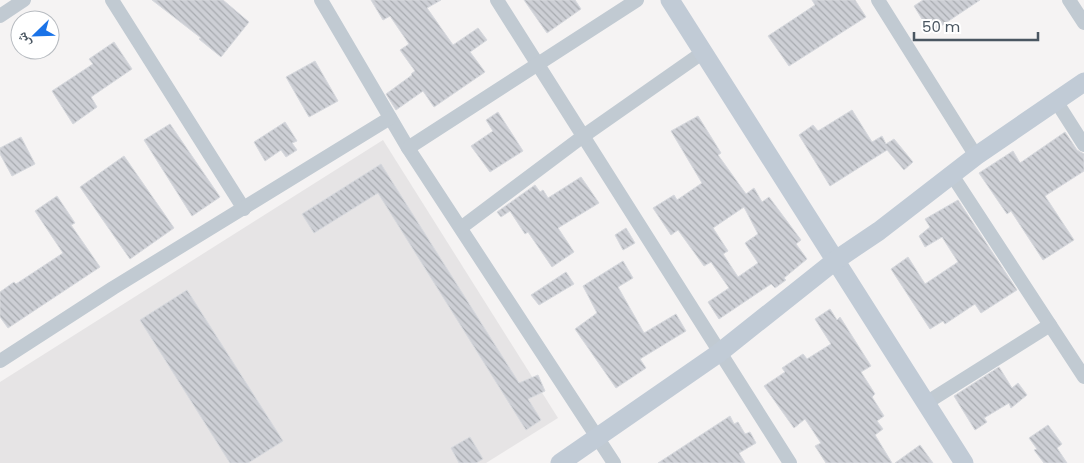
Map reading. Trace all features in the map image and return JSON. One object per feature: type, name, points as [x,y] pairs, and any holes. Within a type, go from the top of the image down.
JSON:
[{"type":"street","points":[[0,16],[24,0]]},
{"type":"street","points":[[112,0],[244,209]]},
{"type":"street","points":[[320,0],[408,148],[462,227],[614,463]]},
{"type":"street","points":[[497,0],[790,463]]},
{"type":"street","points":[[408,148],[636,0]]},
{"type":"street","points":[[670,0],[964,463]]},
{"type":"street","points":[[878,0],[976,156]]},
{"type":"street","points":[[1070,0],[1084,23]]},
{"type":"street","points":[[462,227],[582,137],[702,53]]},
{"type":"street","points":[[560,463],[719,352],[836,260],[879,231],[976,156],[1084,82]]},
{"type":"street","points":[[1056,101],[1084,145]]},
{"type":"street","points":[[0,362],[113,288],[390,118]]},
{"type":"street","points":[[952,175],[1084,377]]},
{"type":"street","points":[[926,403],[1050,325]]},
{"type":"shaded area","points":[[383,140],[558,418],[486,463],[0,463],[0,382]]},
{"type":"building","points":[[152,0],[223,0],[249,22],[221,57],[199,39],[201,38]]},
{"type":"building","points":[[371,0],[441,0],[427,8],[453,45],[478,28],[487,40],[470,52],[485,72],[434,107],[423,91],[396,110],[386,94],[415,71],[400,50],[409,44],[390,16],[383,20]]},
{"type":"building","points":[[524,0],[575,0],[581,9],[547,33]]},
{"type":"building","points":[[812,0],[855,0],[866,17],[789,66],[768,36],[815,5]]},
{"type":"building","points":[[923,0],[980,0],[935,30],[929,21],[925,24],[914,6]]},
{"type":"building","points":[[114,42],[132,69],[91,97],[97,107],[73,124],[52,91],[93,64],[89,59]]},
{"type":"building","points":[[315,61],[338,101],[309,117],[286,77]]},
{"type":"building","points":[[852,110],[872,142],[882,136],[886,144],[894,139],[913,162],[904,170],[887,150],[830,186],[799,135],[813,125],[818,131]]},
{"type":"building","points":[[498,112],[523,151],[490,172],[471,146],[493,131],[486,120]]},
{"type":"building","points":[[698,116],[721,153],[718,155],[746,194],[754,188],[762,202],[769,197],[801,240],[796,244],[807,259],[775,288],[771,284],[719,319],[708,302],[729,288],[711,262],[704,266],[678,230],[671,235],[653,208],[674,195],[677,200],[702,183],[671,131]],"holes":[[[744,207],[758,234],[745,243],[758,263],[738,277],[723,254],[728,251],[713,228]]]},
{"type":"building","points":[[285,122],[297,141],[292,143],[297,150],[286,157],[281,150],[265,161],[254,142]]},
{"type":"building","points":[[170,124],[220,197],[192,216],[144,140]]},
{"type":"building","points":[[1065,132],[1077,150],[1084,154],[1084,171],[1045,196],[1074,240],[1043,260],[1011,211],[1007,214],[979,173],[1013,151],[1020,163]]},
{"type":"building","points":[[21,137],[35,164],[12,176],[0,154],[0,148]]},
{"type":"building","points":[[124,156],[174,228],[130,259],[80,187]]},
{"type":"building","points":[[381,164],[519,383],[538,375],[545,391],[528,399],[541,420],[526,430],[378,193],[314,233],[302,214]]},
{"type":"building","points":[[581,177],[599,203],[558,228],[574,252],[552,267],[528,232],[525,234],[510,211],[501,217],[497,212],[535,185],[540,192],[543,190],[548,198]]},
{"type":"building","points":[[57,196],[75,223],[71,225],[100,267],[8,328],[0,317],[0,292],[14,282],[16,284],[63,253],[35,211]]},
{"type":"building","points":[[958,200],[1017,290],[981,313],[975,304],[945,324],[943,321],[930,329],[891,269],[908,257],[925,284],[958,262],[942,237],[925,247],[919,236],[930,227],[925,219]]},
{"type":"building","points":[[626,228],[635,243],[623,250],[615,235]]},
{"type":"building","points":[[623,261],[633,278],[618,287],[644,333],[676,314],[686,331],[640,359],[646,368],[616,388],[575,329],[597,313],[583,286]]},
{"type":"building","points":[[566,272],[574,284],[539,305],[531,295]]},
{"type":"building","points":[[187,290],[283,441],[248,463],[230,463],[140,320]]},
{"type":"building","points":[[830,309],[837,320],[840,317],[871,366],[861,372],[875,394],[872,397],[884,416],[877,421],[883,429],[875,435],[892,463],[826,463],[815,446],[821,443],[805,419],[794,428],[764,386],[785,372],[782,368],[803,354],[807,359],[831,344],[815,319]]},
{"type":"building","points":[[999,367],[1012,388],[1018,383],[1027,395],[1011,408],[1009,403],[984,418],[987,422],[975,430],[954,396]]},
{"type":"building","points":[[730,416],[734,424],[738,422],[745,434],[750,432],[756,443],[739,453],[745,463],[658,463]]},
{"type":"building","points":[[1048,425],[1062,444],[1057,448],[1067,463],[1044,463],[1034,450],[1037,449],[1029,438]]},
{"type":"building","points":[[470,437],[483,459],[476,463],[459,463],[451,448]]},
{"type":"building","points":[[920,445],[933,463],[895,463]]}]
